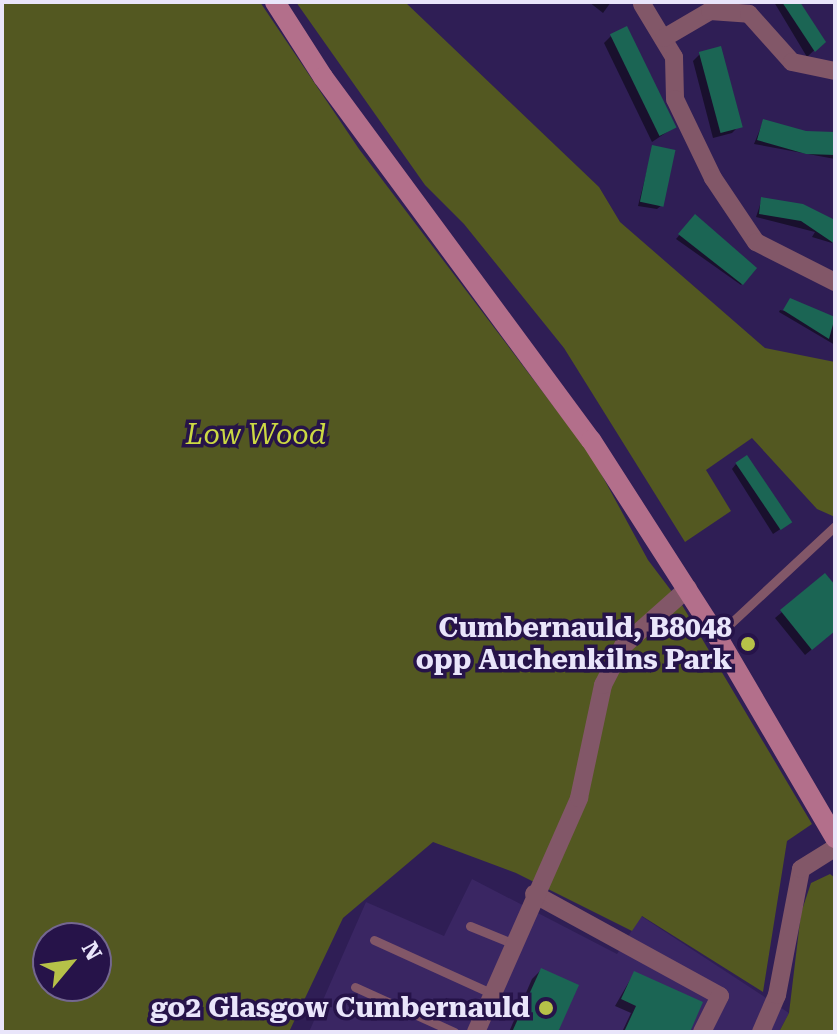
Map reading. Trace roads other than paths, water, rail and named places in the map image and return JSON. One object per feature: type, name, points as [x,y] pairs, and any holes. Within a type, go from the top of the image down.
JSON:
[{"type":"main road","points":[[275,2],[360,128],[432,217],[591,440],[688,588],[835,838]]},
{"type":"street","points":[[642,4],[674,57],[675,99],[713,178],[756,242],[835,281]]},
{"type":"street","points":[[664,38],[710,11],[749,14],[792,62],[835,71]]},
{"type":"street","points":[[476,1032],[534,894],[579,798],[603,685],[623,646],[688,588]]},
{"type":"street","points":[[761,1032],[777,995],[801,869],[835,848]]},
{"type":"street","points":[[534,894],[720,996],[702,1032]]},
{"type":"lane","points":[[717,636],[835,526]]},
{"type":"lane","points":[[470,926],[514,944]]},
{"type":"lane","points":[[374,940],[493,994]]},
{"type":"lane","points":[[355,987],[454,1032]]},
{"type":"place","name":"Cumbernauld, B8048 opp Auchenkilns Park","points":[[748,644]]},
{"type":"place","name":"go2 Glasgow Cumbernauld","points":[[546,1008]]},
{"type":"park label","name":"Low Wood","points":[[256,435]]}]
